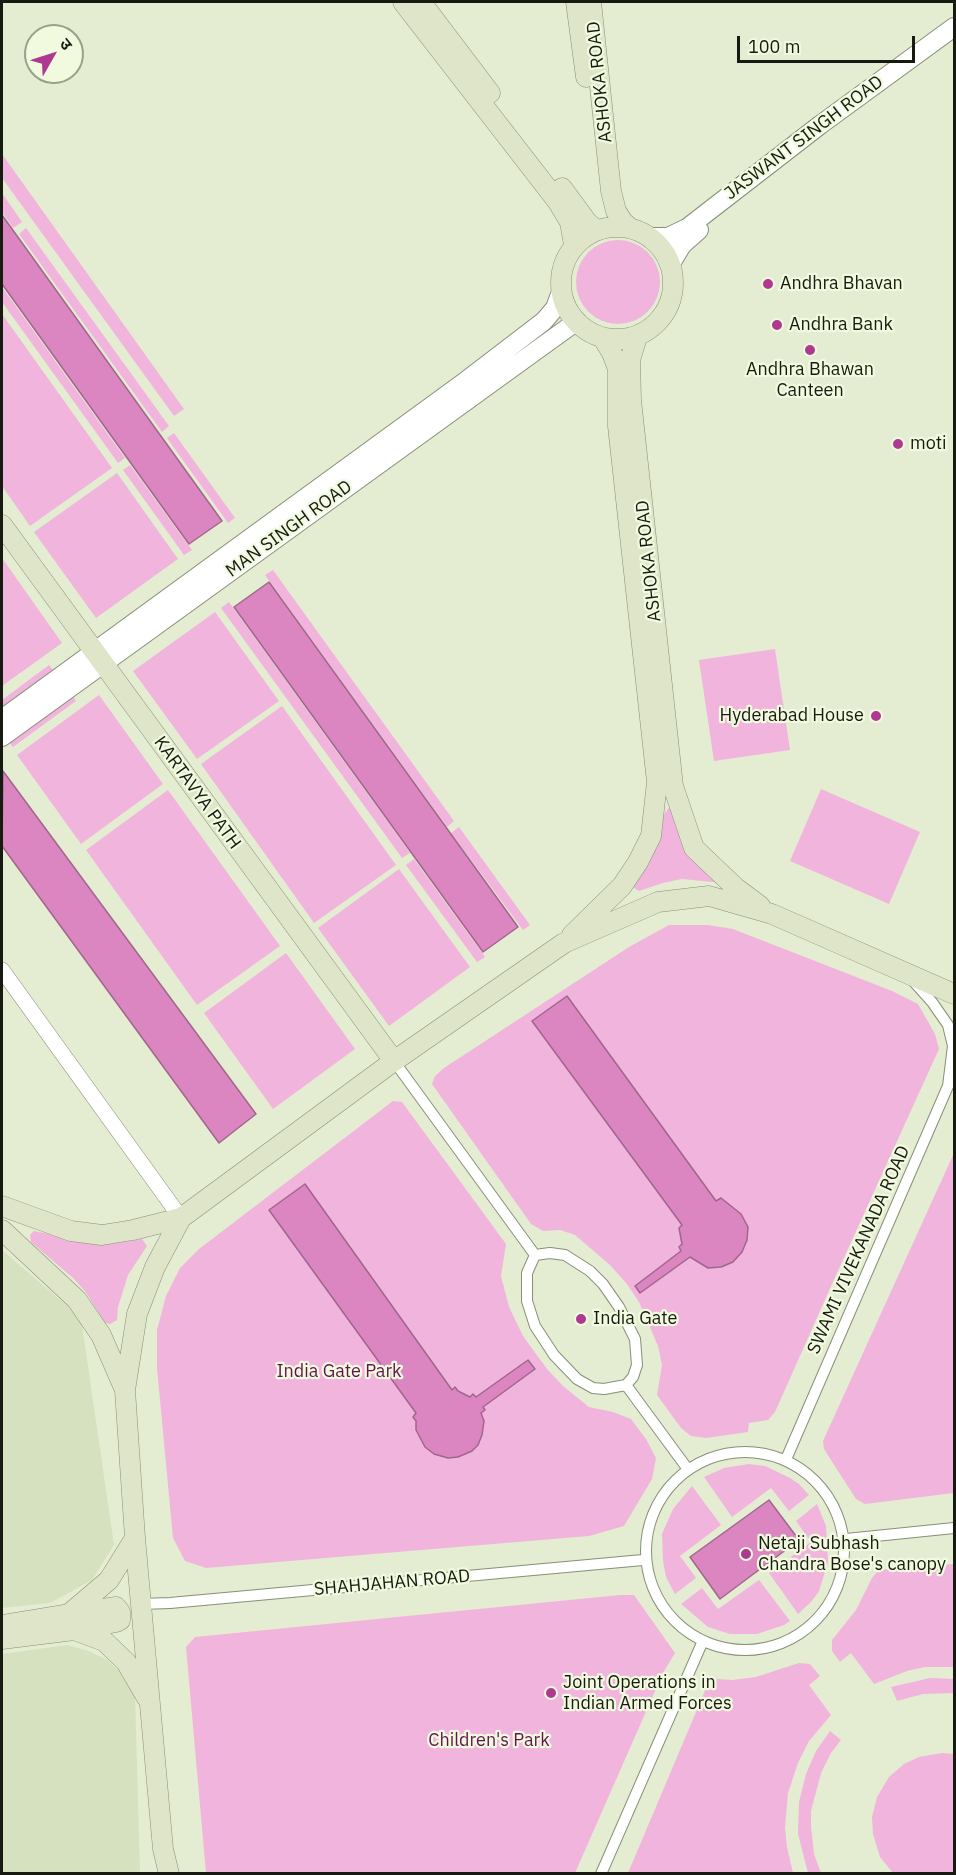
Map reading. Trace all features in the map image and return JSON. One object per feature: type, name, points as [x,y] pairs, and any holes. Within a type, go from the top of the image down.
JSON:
[{"type":"main road","points":[[403,2],[558,202],[570,222],[574,245]]},
{"type":"main road","points":[[421,2],[587,222],[597,230]]},
{"type":"main road","name":"ASHOKA ROAD","points":[[576,2],[605,206],[604,218],[597,230]]},
{"type":"main road","name":"ASHOKA ROAD","points":[[591,2],[611,191],[616,211],[630,228]]},
{"type":"main road","points":[[615,226],[630,228],[649,237],[665,253],[674,281],[666,312],[656,325],[637,337],[621,340],[595,336],[577,321],[563,301],[560,281],[564,262],[574,245],[597,230],[615,226]]},
{"type":"main road","name":"ASHOKA ROAD","points":[[637,337],[630,360],[631,400],[665,784]]},
{"type":"main road","name":"ASHOKA ROAD","points":[[603,338],[618,369],[618,426],[665,784]]},
{"type":"main road","name":"KARTAVYA PATH","points":[[2,525],[394,1061]]},
{"type":"main road","points":[[665,784],[694,848],[736,888],[772,914]]},
{"type":"main road","points":[[2,1206],[71,1231],[102,1235],[181,1218],[394,1061],[564,943],[622,886],[638,862],[651,836],[665,784]]},
{"type":"main road","points":[[564,943],[658,902],[709,896],[772,914],[954,994]]},
{"type":"main road","points":[[23,1214],[6,1234],[77,1300],[101,1335],[125,1390]]},
{"type":"main road","points":[[164,1868],[135,1538],[125,1390],[138,1314],[155,1267],[181,1218]]},
{"type":"main road","points":[[72,1622],[109,1580],[135,1538]]},
{"type":"main road","points":[[2,1639],[72,1622],[142,1611]]},
{"type":"main road","points":[[2,1624],[72,1622],[104,1641],[126,1662],[150,1703]]},
{"type":"street","name":"JASWANT SINGH ROAD","points":[[649,237],[668,237],[687,228],[819,125],[954,27]]},
{"type":"street","name":"JASWANT SINGH ROAD","points":[[670,265],[682,245],[694,235],[867,100],[954,37]]},
{"type":"street","name":"MAN SINGH ROAD","points":[[2,737],[98,659],[544,321],[555,308],[561,292]]},
{"type":"street","name":"MAN SINGH ROAD","points":[[2,719],[98,659],[577,321]]},
{"type":"street","points":[[2,970],[181,1218]]},
{"type":"street","name":"SWAMI VIVEKANADA ROAD","points":[[787,1457],[951,1081],[953,1046],[948,1025],[920,987],[901,970]]},
{"type":"street","points":[[394,1061],[535,1255]]},
{"type":"street","points":[[550,1253],[565,1255],[577,1261],[590,1271],[613,1296],[635,1339],[637,1365],[633,1377],[626,1385],[604,1389],[593,1388],[571,1373],[544,1341],[527,1301],[527,1272],[535,1255],[550,1253]]},
{"type":"street","points":[[626,1385],[687,1468]]},
{"type":"street","points":[[752,1450],[787,1457],[807,1472],[823,1492],[836,1511],[846,1539],[844,1561],[821,1615],[804,1632],[768,1650],[740,1654],[702,1643],[683,1628],[666,1608],[654,1588],[643,1560],[645,1535],[658,1506],[687,1468],[729,1451],[752,1450]]},
{"type":"street","points":[[846,1539],[954,1528]]},
{"type":"street","name":"SHAHJAHAN ROAD","points":[[142,1611],[170,1604],[643,1560]]},
{"type":"street","points":[[601,1874],[702,1643]]},
{"type":"shaded area","points":[[2,215],[222,521],[189,544],[2,284]]},
{"type":"shaded area","points":[[269,582],[518,927],[483,952],[234,607]]},
{"type":"shaded area","points":[[3,771],[256,1114],[219,1143],[2,846]]},
{"type":"shaded area","points":[[567,996],[716,1201],[721,1198],[741,1214],[748,1227],[747,1240],[742,1252],[733,1262],[721,1267],[708,1268],[690,1257],[640,1293],[635,1286],[681,1251],[679,1228],[682,1225],[532,1021]]},
{"type":"shaded area","points":[[305,1184],[452,1390],[455,1387],[470,1397],[473,1394],[476,1397],[528,1360],[535,1369],[483,1407],[485,1410],[481,1413],[484,1421],[482,1435],[478,1445],[472,1451],[458,1457],[448,1458],[434,1454],[425,1447],[416,1430],[416,1421],[413,1417],[416,1413],[269,1210]]},
{"type":"shaded area","points":[[2,1250],[81,1318],[114,1545],[92,1580],[50,1603],[2,1608]]},
{"type":"shaded area","points":[[769,1500],[799,1540],[720,1599],[690,1557]]},
{"type":"shaded area","points":[[67,1645],[89,1651],[107,1660],[123,1675],[135,1694],[140,1873],[2,1873],[2,1654]]},
{"type":"green space","points":[[2,154],[184,409],[174,416],[2,178]]},
{"type":"green space","points":[[2,193],[22,222],[13,228],[2,212]]},
{"type":"green space","points":[[26,228],[169,426],[162,432],[19,234]]},
{"type":"green space","points":[[618,240],[634,243],[648,252],[657,266],[660,282],[657,298],[648,312],[634,321],[618,324],[602,321],[588,312],[579,298],[576,282],[579,266],[588,252],[602,243]]},
{"type":"green space","points":[[2,287],[125,458],[118,463],[2,302]]},
{"type":"green space","points":[[2,314],[112,468],[30,526],[2,486]]},
{"type":"green space","points":[[174,433],[235,518],[228,523],[167,438]]},
{"type":"green space","points":[[130,465],[192,550],[184,555],[123,470]]},
{"type":"green space","points":[[117,473],[178,559],[96,618],[34,532]]},
{"type":"green space","points":[[2,558],[62,643],[2,686]]},
{"type":"green space","points":[[273,570],[454,821],[447,827],[265,575]]},
{"type":"green space","points":[[229,602],[410,853],[402,858],[221,608]]},
{"type":"green space","points":[[215,612],[279,701],[197,759],[133,671]]},
{"type":"green space","points":[[775,649],[790,750],[714,761],[699,660]]},
{"type":"green space","points":[[49,665],[54,671],[2,710],[2,700]]},
{"type":"green space","points":[[71,694],[76,701],[13,747],[8,741]]},
{"type":"green space","points":[[99,695],[163,784],[81,844],[17,755]]},
{"type":"green space","points":[[282,706],[396,865],[314,923],[201,764]]},
{"type":"green space","points":[[821,789],[920,832],[889,904],[790,861]]},
{"type":"green space","points":[[168,790],[280,946],[197,1005],[86,850]]},
{"type":"green space","points":[[671,805],[681,842],[695,863],[723,883],[682,879],[639,891],[631,886],[656,848],[664,814]]},
{"type":"green space","points":[[459,827],[530,925],[523,930],[451,833]]},
{"type":"green space","points":[[414,859],[485,957],[477,962],[406,865]]},
{"type":"green space","points":[[399,869],[470,967],[389,1026],[318,928]]},
{"type":"green space","points":[[669,925],[708,925],[733,929],[892,991],[918,1004],[935,1034],[939,1049],[775,1412],[768,1420],[749,1423],[748,1432],[706,1438],[691,1436],[681,1428],[657,1395],[662,1365],[658,1346],[639,1302],[627,1284],[610,1265],[575,1235],[560,1230],[543,1231],[531,1224],[432,1084],[435,1076],[444,1068],[629,947]]},
{"type":"green space","points":[[286,953],[355,1049],[273,1109],[204,1013]]},
{"type":"green space","name":"India Gate Park","points":[[393,1101],[402,1102],[506,1244],[501,1276],[509,1307],[523,1336],[547,1369],[563,1386],[589,1407],[631,1419],[646,1439],[656,1458],[652,1479],[624,1526],[589,1536],[206,1568],[185,1561],[173,1538],[157,1368],[157,1330],[166,1296],[180,1268],[199,1249]]},
{"type":"green space","points":[[954,1153],[954,1493],[865,1504],[856,1499],[824,1449],[823,1441]]},
{"type":"green space","points":[[34,1231],[111,1244],[142,1239],[147,1246],[128,1275],[118,1307],[117,1320],[110,1324],[105,1323],[85,1291],[31,1242],[30,1235]]},
{"type":"green space","points":[[749,1464],[765,1466],[790,1478],[809,1495],[789,1511],[771,1488],[732,1517],[704,1477],[724,1468]]},
{"type":"green space","points":[[692,1486],[721,1525],[680,1556],[696,1578],[675,1594],[666,1577],[662,1534],[673,1509]]},
{"type":"green space","points":[[817,1504],[826,1526],[828,1562],[819,1591],[798,1614],[769,1573],[811,1542],[796,1521]]},
{"type":"green space","points":[[954,1564],[954,1667],[925,1667],[907,1671],[874,1684],[851,1653],[840,1662],[832,1651],[832,1640],[856,1610],[877,1572],[887,1569]]},
{"type":"green space","points":[[759,1580],[790,1621],[784,1625],[757,1634],[730,1634],[708,1627],[681,1604],[702,1588],[718,1609]]},
{"type":"green space","name":"Children's Park","points":[[634,1595],[675,1653],[663,1673],[575,1873],[206,1873],[186,1647],[195,1637]]},
{"type":"green space","points":[[799,1663],[810,1664],[820,1676],[809,1685],[831,1715],[809,1741],[798,1763],[788,1793],[785,1828],[793,1873],[628,1873],[707,1686],[717,1679],[756,1677]]},
{"type":"green space","points":[[930,1678],[954,1679],[954,1693],[923,1694],[897,1701],[891,1687]]},
{"type":"green space","points":[[830,1731],[841,1740],[831,1753],[821,1773],[811,1811],[814,1854],[821,1873],[808,1873],[798,1834],[799,1802],[806,1774],[816,1751]]},
{"type":"green space","points":[[942,1753],[954,1754],[954,1873],[893,1873],[880,1857],[873,1834],[872,1817],[877,1797],[889,1777],[904,1764],[919,1757]]},
{"type":"place","name":"Andhra Bhavan","points":[[768,284]]},
{"type":"place","name":"Andhra Bank","points":[[777,325]]},
{"type":"place","name":"Andhra Bhawan Canteen","points":[[810,350]]},
{"type":"place","name":"moti","points":[[898,444]]},
{"type":"place","name":"Hyderabad House","points":[[876,716]]},
{"type":"place","name":"India Gate","points":[[581,1319]]},
{"type":"place","name":"Netaji Subhash Chandra Bose's canopy","points":[[746,1554]]},
{"type":"place","name":"Joint Operations in Indian Armed Forces","points":[[551,1693]]}]
